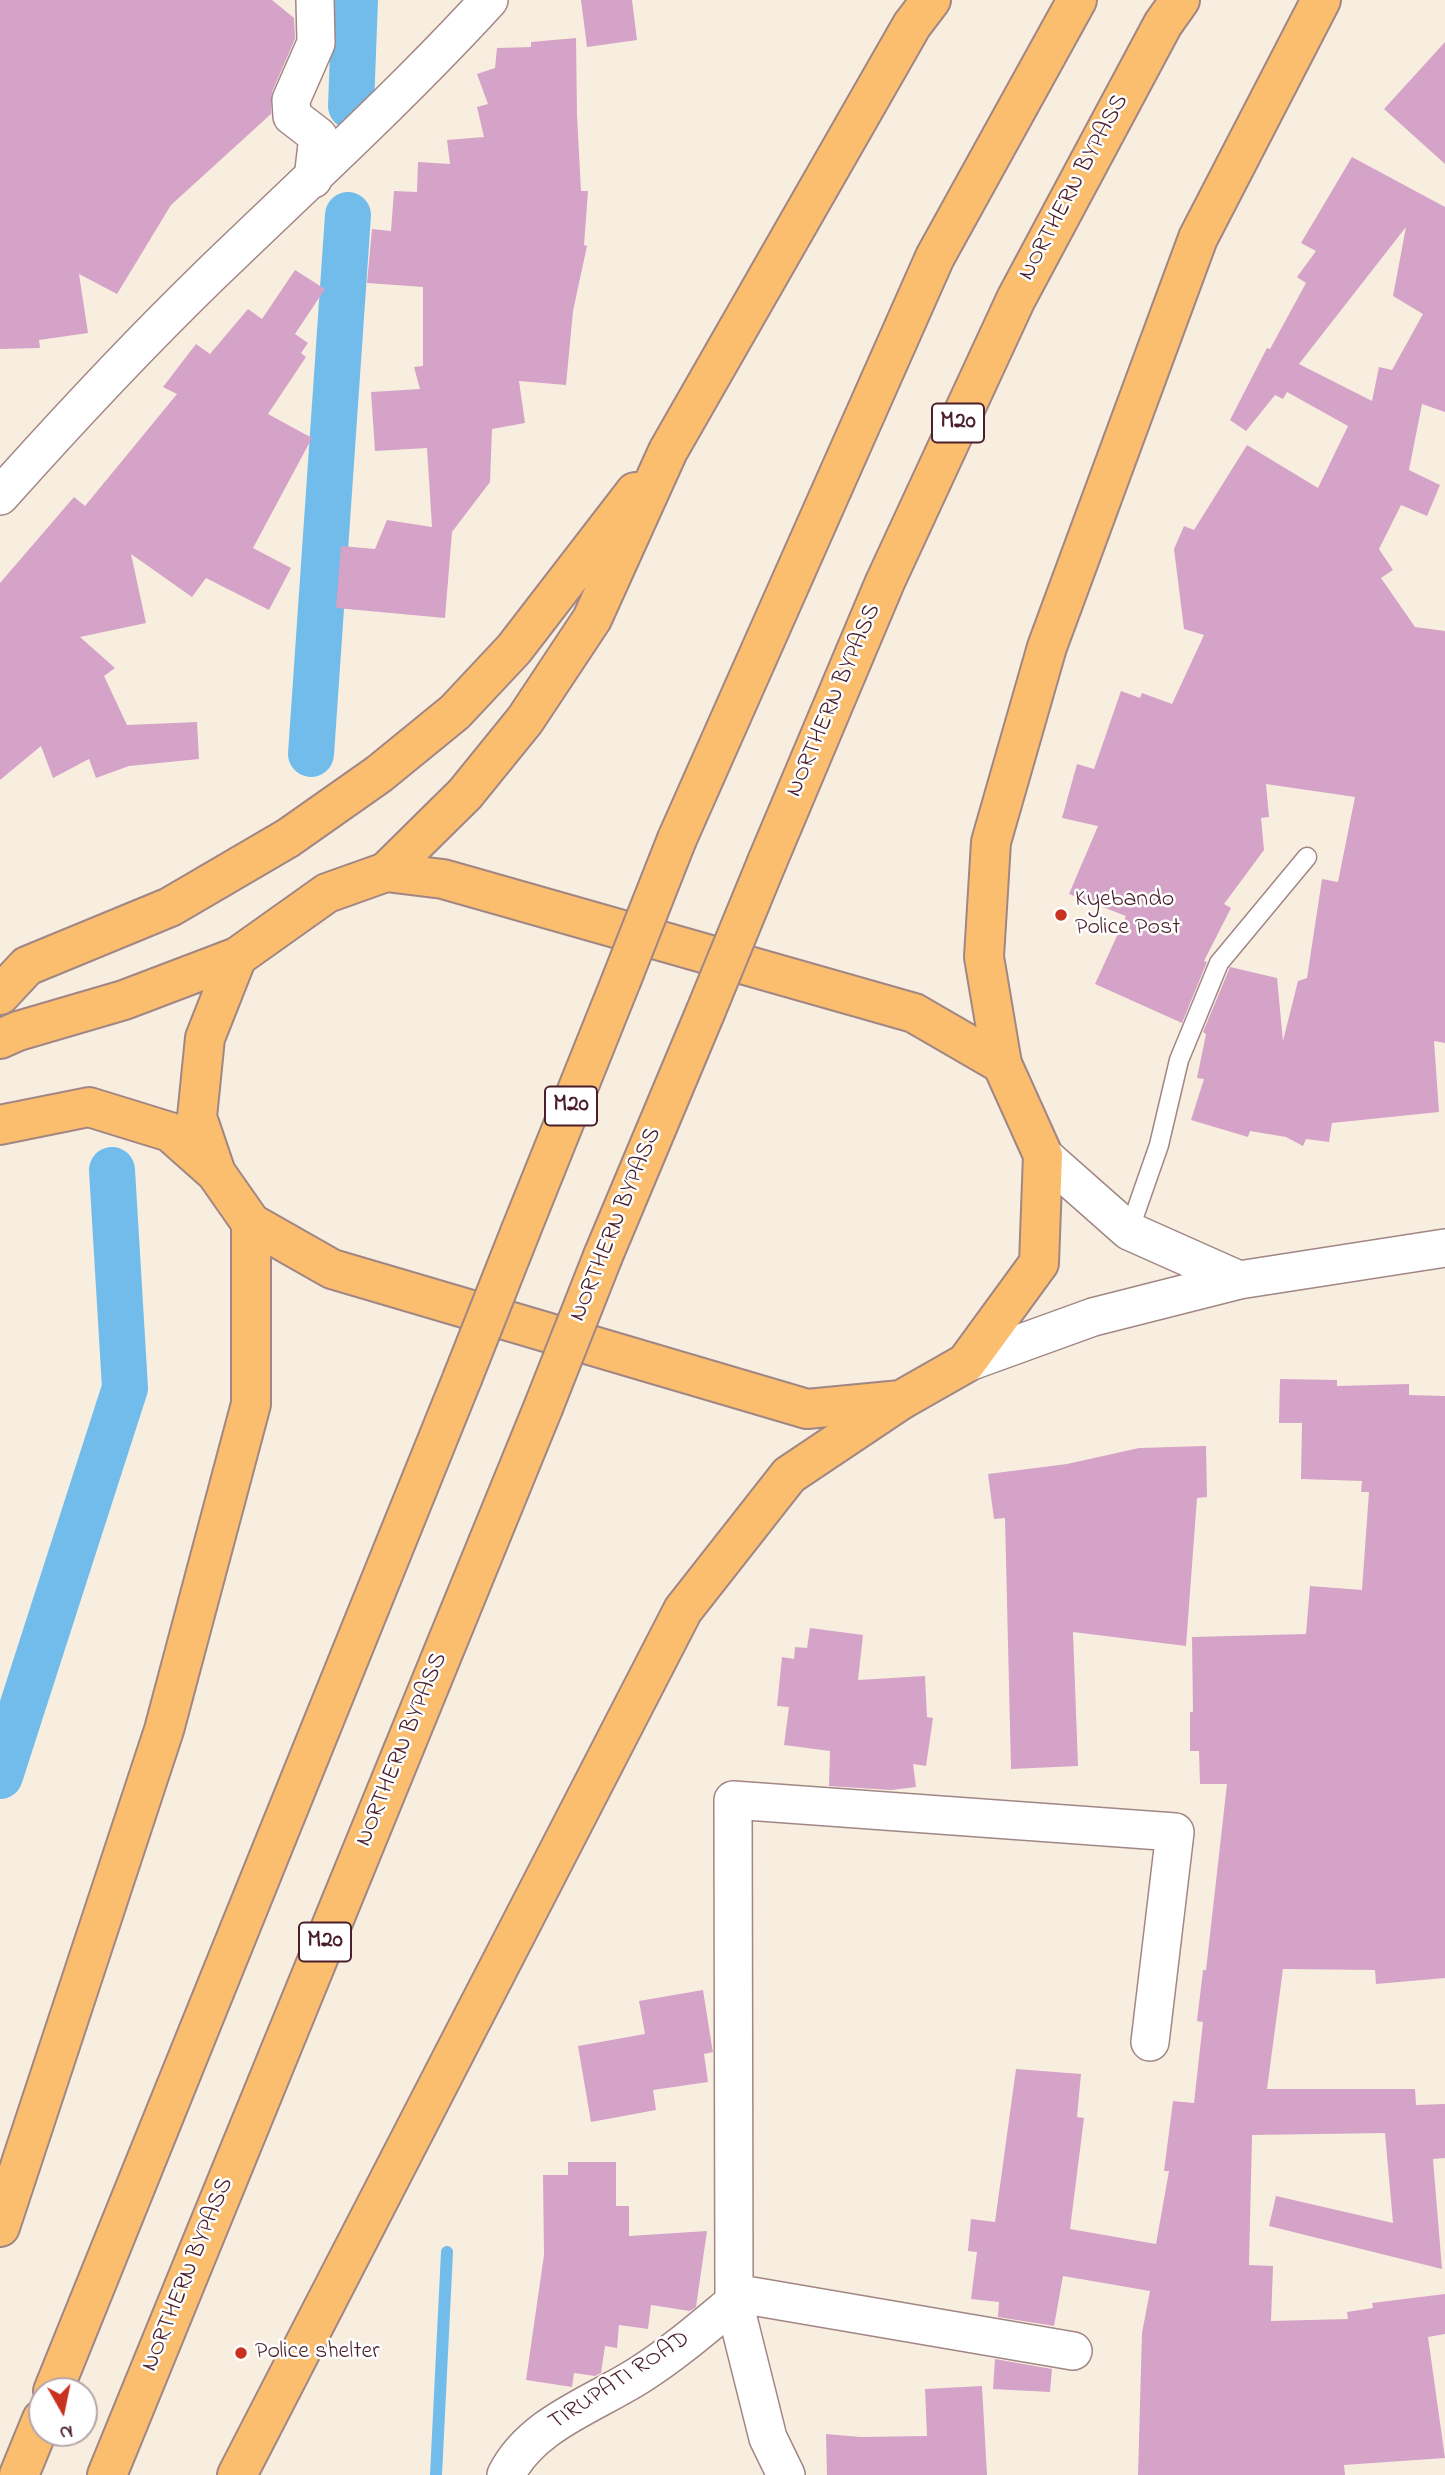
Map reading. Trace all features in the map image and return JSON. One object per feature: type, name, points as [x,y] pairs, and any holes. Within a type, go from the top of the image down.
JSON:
[{"type":"main road","points":[[386,872],[464,794],[525,720],[592,619],[668,451],[779,252],[912,25],[931,0]]},
{"type":"main road","name":"M20","points":[[59,2377],[677,839],[935,257],[1077,0]]},
{"type":"main road","name":"NORTHERN BYPASS","points":[[107,2475],[603,1256],[885,582],[1016,299],[1163,24],[1180,0]]},
{"type":"main road","points":[[237,2475],[683,1610],[789,1475],[901,1400],[966,1363],[1039,1263],[1043,1155],[1002,1063],[984,957],[991,842],[1048,647],[1198,238],[1321,0]]},
{"type":"main road","points":[[0,995],[27,967],[170,907],[288,838],[379,774],[454,712],[514,649],[576,565],[668,451]]},
{"type":"main road","points":[[0,1040],[18,1031],[124,1000],[237,957],[327,892],[386,872],[443,878],[914,1013],[1002,1063]]},
{"type":"main road","points":[[216,1173],[197,1117],[205,1038],[237,957]]},
{"type":"main road","points":[[0,1125],[89,1107],[170,1132],[216,1173],[251,1223],[332,1269],[807,1409],[901,1400]]},
{"type":"main road","points":[[0,2227],[164,1730],[251,1404],[251,1223]]},
{"type":"main road","points":[[19,2475],[30,2447]]},
{"type":"street","points":[[313,179],[318,136],[292,116],[291,100],[316,43],[315,0]]},
{"type":"street","points":[[0,496],[97,389],[208,277],[428,66],[489,0]]},
{"type":"street","points":[[1043,1155],[1129,1231],[1239,1280]]},
{"type":"street","points":[[966,1363],[1093,1317],[1239,1280],[1445,1248]]},
{"type":"street","points":[[786,2475],[768,2438],[734,2298],[733,1800],[1175,1832],[1150,2042]]},
{"type":"street","points":[[734,2298],[1073,2351]]},
{"type":"street","name":"TIRUPATI ROAD","points":[[506,2475],[523,2450],[543,2431],[641,2374],[734,2298]]},
{"type":"lane","points":[[1129,1231],[1159,1145],[1179,1060],[1219,963],[1307,858]]},
{"type":"building","points":[[0,0],[272,0],[294,18],[295,39],[272,92],[271,114],[171,205],[117,294],[79,274],[88,333],[39,340],[40,348],[0,349]]},
{"type":"building","points":[[581,0],[632,0],[637,40],[587,47]]},
{"type":"building","points":[[576,38],[581,191],[588,191],[584,245],[587,246],[573,311],[566,385],[519,381],[525,423],[492,429],[490,482],[452,532],[445,618],[336,608],[341,546],[375,549],[387,520],[432,527],[427,448],[375,451],[371,392],[420,389],[414,367],[423,366],[423,287],[367,283],[372,229],[391,231],[394,191],[417,192],[418,162],[450,164],[447,140],[484,137],[477,107],[488,104],[477,74],[495,68],[497,48],[531,47],[531,42]]},
{"type":"building","points":[[1445,42],[1445,164],[1384,109]]},
{"type":"building","points":[[1352,157],[1445,207],[1445,412],[1422,404],[1409,470],[1440,485],[1427,516],[1401,505],[1379,549],[1393,570],[1381,578],[1415,627],[1445,631],[1445,1043],[1434,1041],[1439,1112],[1332,1123],[1329,1142],[1306,1139],[1303,1146],[1286,1137],[1250,1131],[1248,1137],[1191,1120],[1204,1079],[1197,1078],[1206,1034],[1203,1032],[1230,967],[1277,978],[1283,1041],[1298,981],[1307,978],[1322,879],[1338,882],[1355,797],[1266,784],[1269,817],[1261,818],[1264,850],[1224,904],[1231,908],[1204,961],[1207,962],[1182,1023],[1095,984],[1126,916],[1069,894],[1098,826],[1062,818],[1077,764],[1094,769],[1121,691],[1140,698],[1142,693],[1172,704],[1204,635],[1184,629],[1174,549],[1184,526],[1194,530],[1247,445],[1318,488],[1348,426],[1287,392],[1283,399],[1275,395],[1246,431],[1230,420],[1267,348],[1270,349],[1306,283],[1297,277],[1316,251],[1301,243]],"holes":[[[1406,227],[1393,296],[1423,314],[1392,370],[1379,367],[1372,401],[1299,364]]]},
{"type":"building","points":[[295,270],[325,289],[295,334],[308,343],[301,353],[306,357],[268,414],[312,438],[253,548],[291,568],[269,610],[206,578],[192,597],[131,554],[146,623],[80,637],[115,668],[104,676],[127,725],[197,722],[199,759],[129,766],[96,778],[89,759],[53,778],[41,746],[0,780],[0,583],[74,497],[85,506],[177,394],[163,387],[196,344],[210,354],[248,309],[262,319]]},
{"type":"building","points":[[1280,1379],[1337,1380],[1337,1386],[1409,1384],[1409,1395],[1445,1396],[1445,1978],[1376,1984],[1375,1970],[1283,1969],[1267,2089],[1415,2089],[1416,2105],[1445,2104],[1445,2158],[1433,2159],[1442,2269],[1269,2226],[1276,2196],[1393,2223],[1385,2133],[1252,2135],[1249,2265],[1273,2266],[1271,2321],[1348,2319],[1347,2312],[1373,2308],[1372,2303],[1445,2294],[1445,2334],[1428,2337],[1445,2458],[1344,2465],[1345,2475],[1138,2475],[1142,2333],[1150,2291],[1063,2276],[1054,2326],[998,2317],[999,2302],[971,2299],[977,2252],[968,2251],[971,2219],[995,2222],[1016,2069],[1081,2074],[1077,2117],[1084,2118],[1070,2229],[1156,2244],[1169,2171],[1164,2171],[1173,2101],[1194,2103],[1203,2022],[1197,2021],[1203,1970],[1206,1970],[1227,1784],[1200,1784],[1199,1751],[1190,1751],[1190,1712],[1193,1712],[1192,1637],[1306,1634],[1310,1586],[1362,1590],[1369,1492],[1361,1492],[1362,1481],[1301,1479],[1302,1423],[1279,1423]]},
{"type":"building","points":[[1206,1446],[1207,1497],[1197,1498],[1186,1646],[1073,1632],[1078,1766],[1011,1769],[1005,1518],[994,1519],[988,1474],[1067,1464],[1139,1448]]},
{"type":"building","points":[[810,1628],[863,1635],[858,1680],[925,1676],[927,1717],[933,1718],[926,1766],[913,1764],[916,1787],[891,1790],[829,1786],[830,1751],[784,1745],[789,1707],[777,1706],[782,1657],[794,1659],[795,1647],[807,1648]]},
{"type":"building","points":[[703,1990],[713,2052],[704,2054],[708,2082],[653,2090],[656,2110],[591,2122],[578,2046],[645,2034],[639,2001]]},
{"type":"building","points":[[568,2162],[616,2162],[616,2206],[629,2206],[629,2236],[707,2231],[696,2307],[690,2311],[651,2305],[648,2329],[619,2325],[617,2348],[605,2346],[601,2373],[595,2376],[574,2373],[572,2387],[526,2380],[544,2255],[543,2175],[568,2175]]},
{"type":"building","points":[[995,2359],[1052,2369],[1050,2392],[993,2389]]},
{"type":"building","points":[[982,2386],[987,2475],[827,2475],[826,2434],[861,2437],[927,2436],[925,2389]]},
{"type":"waterway","points":[[351,106],[355,0]]},
{"type":"waterway","points":[[311,754],[348,215]]},
{"type":"waterway","points":[[0,1776],[125,1388],[112,1170]]},
{"type":"waterway","points":[[436,2475],[447,2252]]},
{"type":"place","name":"Kyebando Police Post","points":[[1061,915]]},
{"type":"place","name":"Police shelter","points":[[241,2353]]}]
